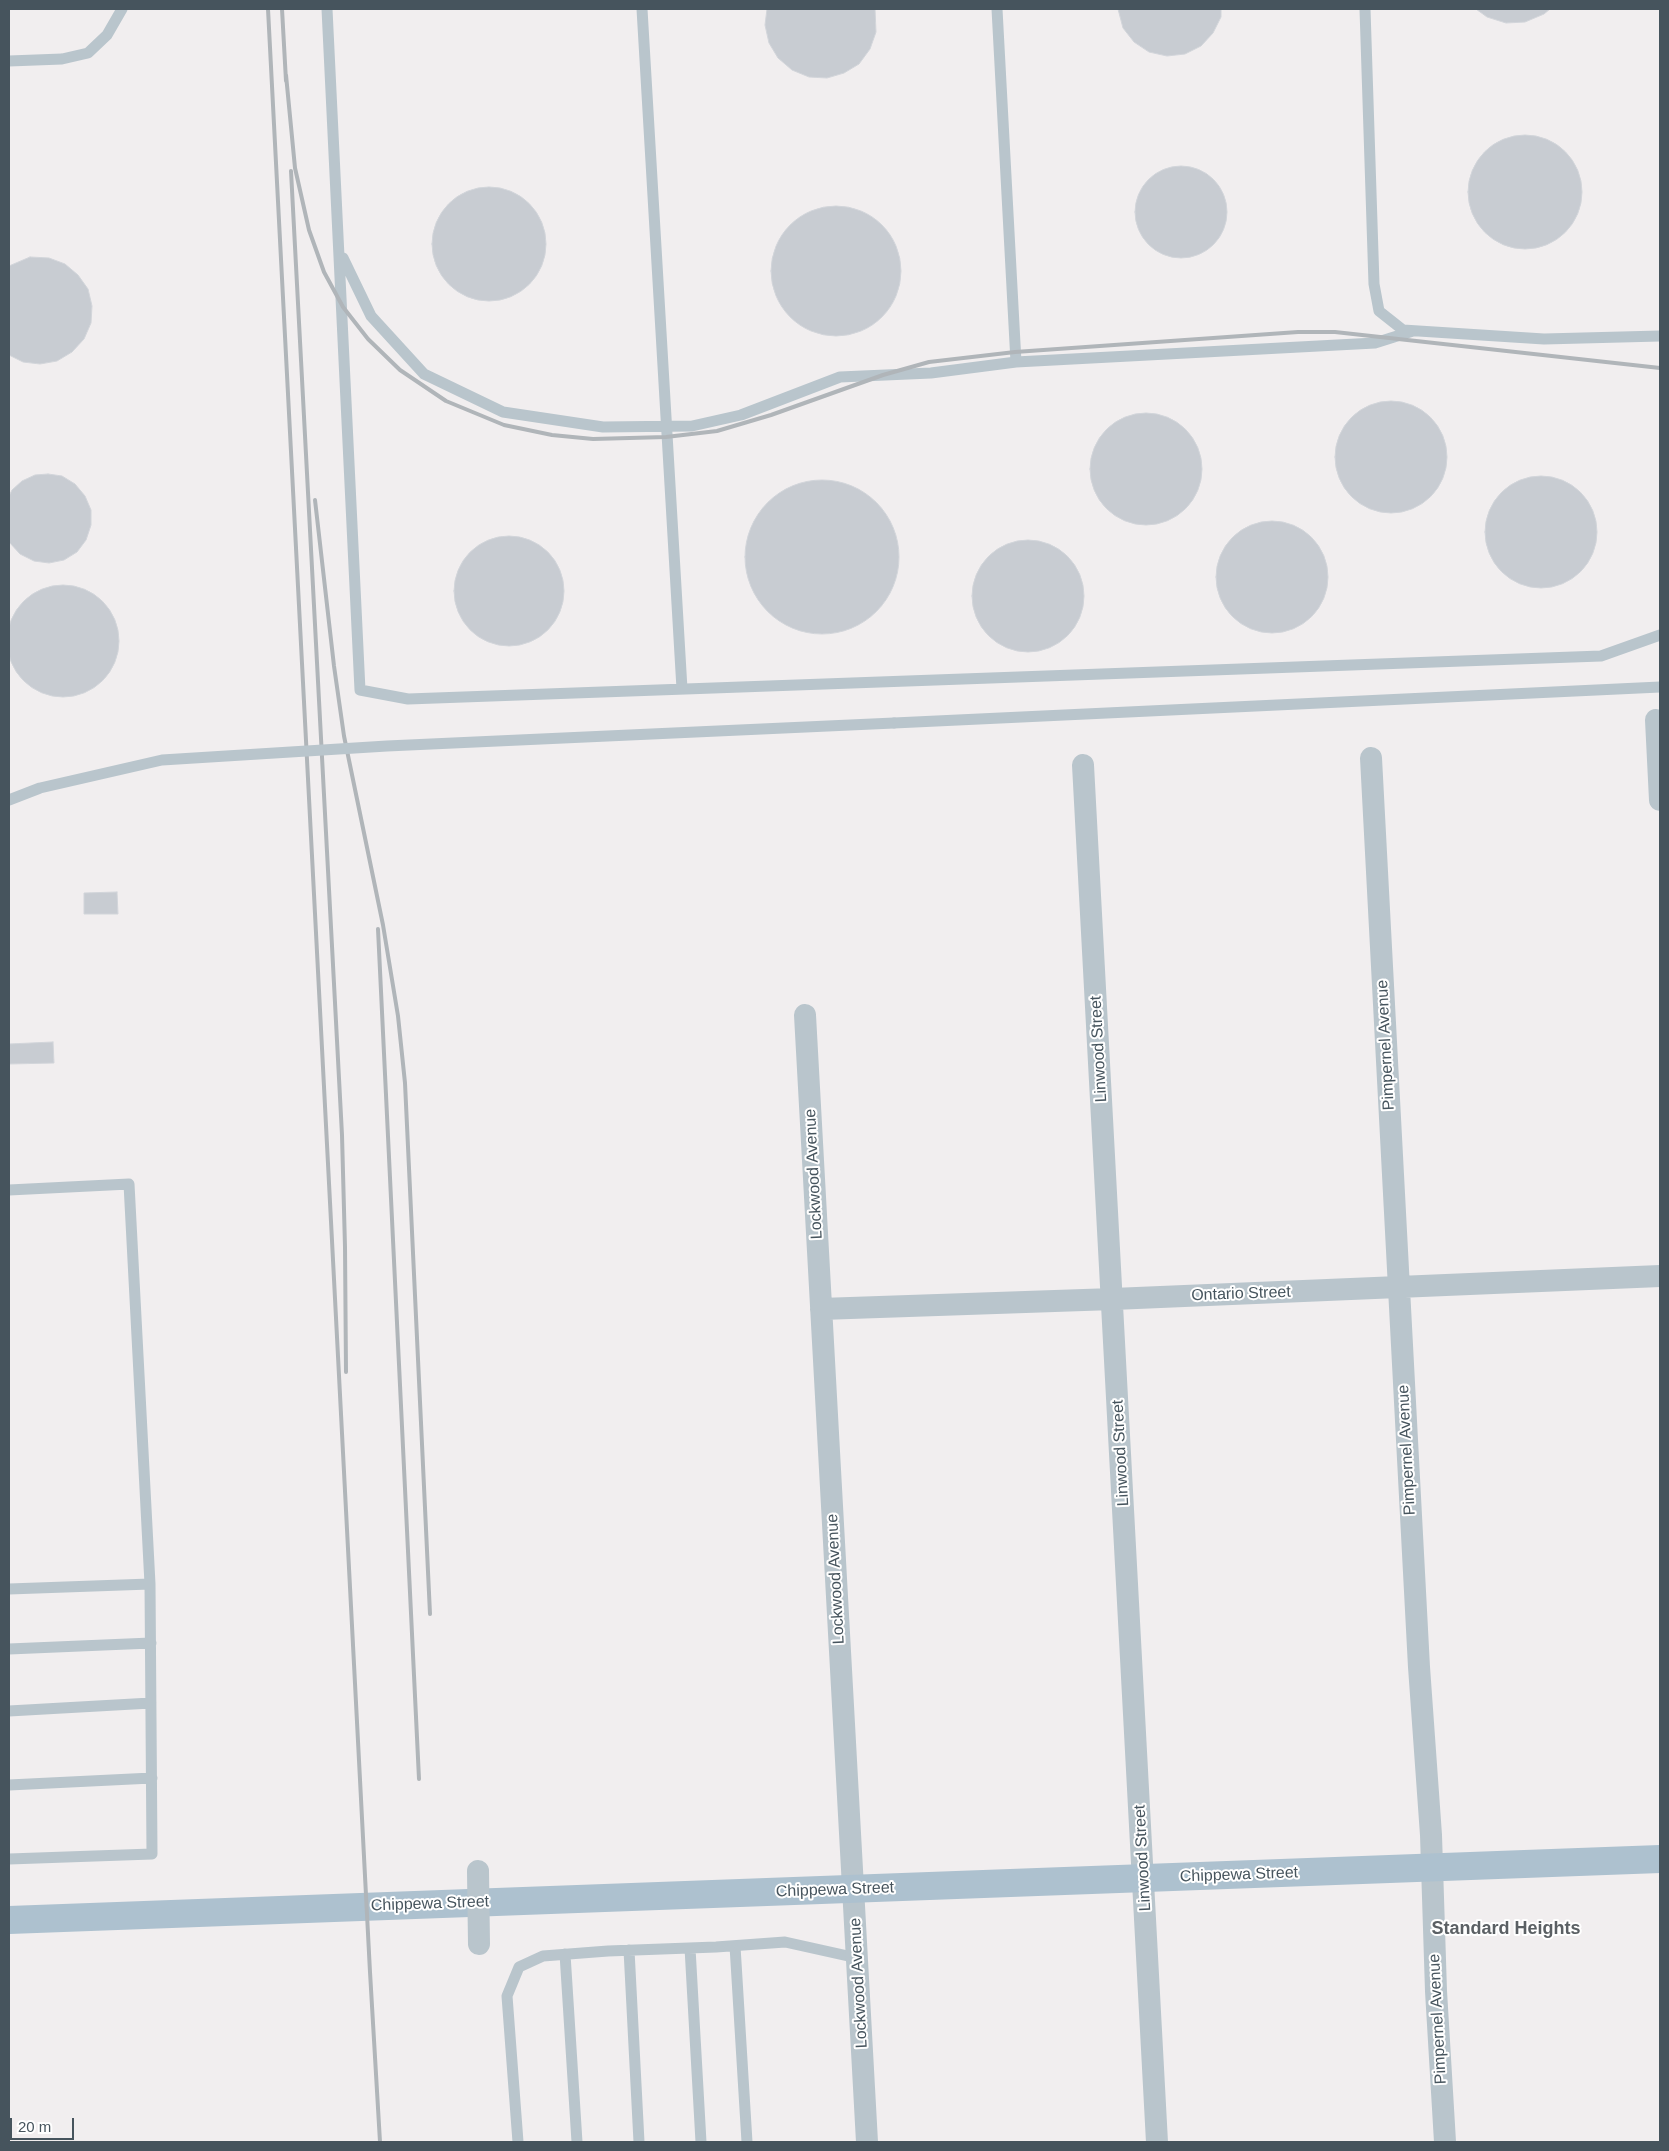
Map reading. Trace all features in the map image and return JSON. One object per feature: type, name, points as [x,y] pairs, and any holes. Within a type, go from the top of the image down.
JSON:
[{"type":"main road","name":"Chippewa Street","points":[[9,1920],[1660,1859]]},
{"type":"street","points":[[1656,720],[1660,800]]},
{"type":"street","name":"Pimpernel Avenue","points":[[1371,758],[1432,1868],[1445,2142]]},
{"type":"street","name":"Linwood Street","points":[[1083,765],[1157,2142]]},
{"type":"street","name":"Lockwood Avenue","points":[[805,1015],[855,1889],[867,2142]]},
{"type":"street","name":"Ontario Street","points":[[821,1309],[1660,1276]]},
{"type":"street","points":[[478,1871],[480,1944]]},
{"type":"lane","points":[[9,61],[62,59],[88,53],[106,35],[122,9]]},
{"type":"lane","points":[[327,9],[360,690],[408,699],[1601,656],[1660,635]]},
{"type":"lane","points":[[642,9],[682,689]]},
{"type":"lane","points":[[997,9],[1016,362]]},
{"type":"lane","points":[[1366,9],[1374,284],[1379,311],[1403,330],[1413,331],[1544,339],[1660,336]]},
{"type":"lane","points":[[340,252],[371,316],[424,374],[503,412],[604,427],[692,426],[741,415],[840,377],[931,373],[1016,362],[1375,343],[1413,331]]},
{"type":"lane","points":[[9,800],[40,788],[162,760],[397,746],[1660,687]]},
{"type":"lane","points":[[9,1190],[129,1184],[150,1584],[152,1778],[152,1854],[9,1859]]},
{"type":"lane","points":[[9,1589],[150,1584]]},
{"type":"lane","points":[[9,1649],[151,1643]]},
{"type":"lane","points":[[9,1711],[151,1703]]},
{"type":"lane","points":[[9,1785],[152,1778]]},
{"type":"lane","points":[[518,2142],[507,1996],[519,1967],[543,1956],[785,1942],[857,1958]]},
{"type":"lane","points":[[734,1946],[746,2142]]},
{"type":"lane","points":[[690,1948],[701,2142]]},
{"type":"lane","points":[[629,1950],[639,2142]]},
{"type":"lane","points":[[565,1954],[577,2142]]},
{"type":"building","points":[[767,9],[875,9],[876,32],[870,49],[859,64],[844,73],[827,78],[809,77],[792,70],[778,58],[769,43],[765,25]]},
{"type":"building","points":[[1118,9],[1221,9],[1221,17],[1213,33],[1201,46],[1185,54],[1167,56],[1149,52],[1134,42],[1123,28]]},
{"type":"building","points":[[1476,9],[1550,9],[1544,14],[1525,22],[1506,23],[1487,17]]},
{"type":"building","points":[[1525,135],[1547,139],[1565,152],[1578,170],[1582,192],[1578,214],[1565,232],[1547,245],[1525,249],[1503,245],[1485,232],[1472,214],[1468,192],[1472,170],[1485,152],[1503,139]]},
{"type":"building","points":[[1181,166],[1199,170],[1213,180],[1223,194],[1227,212],[1223,230],[1213,244],[1199,254],[1181,258],[1163,254],[1149,244],[1139,230],[1135,212],[1139,194],[1149,180],[1163,170]]},
{"type":"building","points":[[489,187],[511,192],[529,204],[541,222],[546,244],[541,266],[529,284],[511,296],[489,301],[467,296],[449,284],[437,266],[432,244],[437,222],[449,204],[467,192]]},
{"type":"building","points":[[836,206],[849,207],[861,211],[882,225],[896,246],[900,258],[900,284],[896,296],[882,317],[861,331],[849,335],[836,336],[823,335],[811,331],[790,317],[776,296],[772,284],[771,271],[772,258],[776,246],[790,225],[811,211],[823,207]]},
{"type":"building","points":[[30,257],[49,258],[65,264],[78,275],[88,289],[92,306],[91,323],[84,339],[72,352],[57,361],[40,364],[23,362],[9,355],[9,266]]},
{"type":"building","points":[[1391,401],[1412,405],[1431,417],[1443,436],[1447,457],[1443,478],[1431,497],[1412,509],[1391,513],[1370,509],[1351,497],[1339,478],[1335,457],[1339,436],[1351,417],[1370,405]]},
{"type":"building","points":[[1146,413],[1167,417],[1186,429],[1198,448],[1202,469],[1198,490],[1186,509],[1167,521],[1146,525],[1125,521],[1106,509],[1094,490],[1090,469],[1094,448],[1106,429],[1125,417]]},
{"type":"building","points":[[35,475],[62,476],[75,484],[85,496],[91,510],[91,525],[86,540],[77,552],[64,560],[49,563],[34,561],[20,554],[9,542],[9,496],[12,490],[22,481]]},
{"type":"building","points":[[1541,476],[1562,480],[1581,492],[1593,511],[1597,532],[1593,553],[1581,572],[1562,584],[1541,588],[1520,584],[1501,572],[1489,553],[1485,532],[1489,511],[1501,492],[1520,480]]},
{"type":"building","points":[[822,480],[852,485],[877,502],[894,527],[899,557],[894,587],[877,612],[852,629],[822,634],[792,629],[767,612],[750,587],[745,557],[750,527],[767,502],[792,485]]},
{"type":"building","points":[[1272,521],[1293,525],[1312,537],[1324,556],[1328,577],[1324,598],[1312,617],[1293,629],[1272,633],[1251,629],[1232,617],[1220,598],[1216,577],[1220,556],[1232,537],[1251,525]]},
{"type":"building","points":[[509,536],[530,540],[548,552],[560,570],[564,591],[560,612],[548,630],[530,642],[509,646],[488,642],[470,630],[458,612],[454,591],[458,570],[470,552],[488,540]]},
{"type":"building","points":[[1028,540],[1049,544],[1068,556],[1080,575],[1084,596],[1080,617],[1068,636],[1049,648],[1028,652],[1007,648],[988,636],[976,617],[972,596],[976,575],[988,556],[1007,544]]},
{"type":"building","points":[[63,585],[85,589],[103,601],[115,619],[119,641],[115,663],[103,681],[85,693],[63,697],[41,693],[23,681],[11,663],[7,641],[11,619],[23,601],[41,589]]},
{"type":"building","points":[[117,892],[118,914],[84,914],[84,893]]},
{"type":"building","points":[[53,1042],[54,1063],[9,1064],[9,1044]]},
{"type":"railway","points":[[268,9],[380,2142]]},
{"type":"railway","points":[[282,9],[286,81]]},
{"type":"railway","points":[[286,75],[295,168],[309,230],[324,272],[343,307],[368,339],[400,370],[446,401],[504,425],[552,435],[593,439],[666,437],[717,431],[771,415],[883,375],[929,362],[1015,352],[1298,332],[1335,332],[1660,368]]},
{"type":"railway","points":[[291,171],[342,1135],[346,1372]]},
{"type":"railway","points":[[315,500],[344,736],[383,925],[398,1016],[405,1083],[430,1614]]},
{"type":"railway","points":[[378,929],[419,1779]]},
{"type":"district","name":"Standard Heights","points":[[1506,1929]]}]
